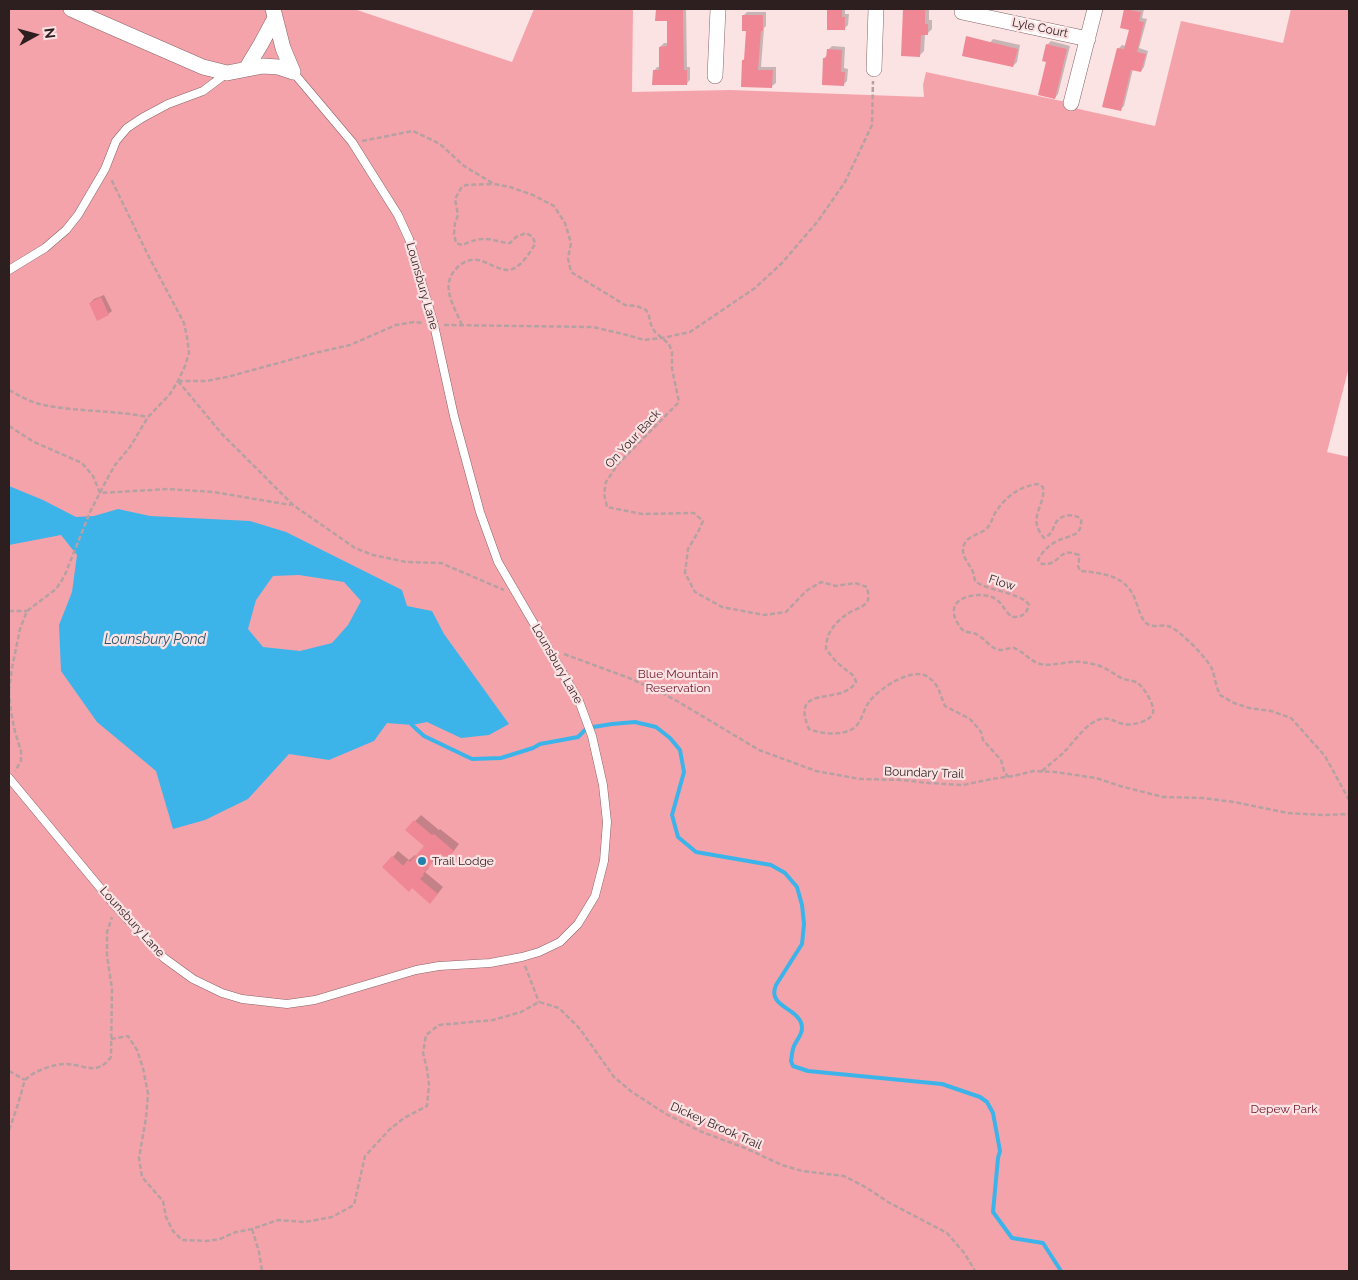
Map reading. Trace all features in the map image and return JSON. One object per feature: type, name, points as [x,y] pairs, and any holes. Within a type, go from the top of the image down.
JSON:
[{"type":"street","points":[[71,9],[203,67],[227,73],[263,66],[278,67],[293,72]]},
{"type":"street","points":[[715,76],[718,9]]},
{"type":"street","points":[[874,69],[876,9]]},
{"type":"street","points":[[1071,103],[1095,9]]},
{"type":"street","name":"Lyle Court","points":[[962,12],[1088,38]]},
{"type":"street","points":[[246,69],[261,44],[274,13]]},
{"type":"street","points":[[274,13],[283,48],[293,72]]},
{"type":"lane","name":"Lounsbury Lane","points":[[9,779],[116,907],[164,958],[193,978],[222,994],[242,999],[287,1004],[315,1000],[416,970],[439,966],[490,964],[522,957],[539,952],[560,942],[578,924],[595,896],[604,860],[607,822],[603,785],[586,719],[579,701],[498,562],[480,512],[454,416],[434,325],[409,239],[393,207],[352,142],[293,72]]},
{"type":"lane","points":[[9,270],[45,248],[66,230],[78,215],[105,169],[116,141],[127,128],[168,104],[203,90],[227,73]]},
{"type":"path","points":[[178,381],[206,382],[228,377],[350,345],[396,325],[414,322],[434,325],[593,327],[644,340],[690,332],[755,288],[782,262],[818,221],[846,182],[872,125],[874,69]]},
{"type":"path","name":"On Your Back","points":[[352,142],[414,131],[440,144],[464,166],[494,184],[533,195],[554,206],[565,223],[572,243],[568,258],[571,272],[625,304],[646,310],[655,332],[669,344],[672,352],[672,369],[679,402],[618,464],[606,482],[604,494],[607,506],[642,514],[694,514],[703,522],[688,549],[685,573],[695,592],[722,607],[764,615],[786,612],[806,591],[821,582],[836,586],[855,583],[867,588],[869,598],[866,604],[836,622],[826,640],[826,649],[842,667],[856,678],[854,687],[840,694],[816,697],[809,700],[806,705],[805,714],[809,729],[817,733],[833,734],[846,732],[854,728],[870,699],[905,676],[918,673],[926,675],[933,680],[938,687],[945,706],[970,719],[978,728],[983,740],[1001,760],[1008,777]]},
{"type":"path","points":[[9,779],[20,761],[21,751],[11,712],[9,691],[20,629],[27,611],[56,589],[64,577],[90,512],[115,465],[130,447],[148,417],[170,394],[185,366],[189,353],[188,336],[184,323],[148,257],[105,169]]},
{"type":"path","points":[[462,325],[450,297],[448,284],[456,268],[464,262],[476,260],[507,270],[514,269],[532,250],[535,244],[533,237],[526,233],[516,237],[510,243],[494,239],[481,239],[462,245],[456,243],[454,234],[458,215],[455,199],[461,188],[476,183],[494,184]]},
{"type":"path","points":[[178,381],[222,434],[293,505],[355,548],[373,555],[406,562],[441,563],[500,589],[515,593]]},
{"type":"path","points":[[9,390],[43,405],[148,417]]},
{"type":"path","points":[[9,426],[34,442],[82,463],[93,476],[100,493]]},
{"type":"path","name":"Flow","points":[[1042,771],[1097,720],[1104,718],[1130,725],[1146,720],[1152,715],[1153,711],[1150,699],[1138,683],[1121,678],[1100,666],[1080,661],[1041,664],[1033,661],[1015,648],[996,649],[979,635],[964,631],[955,620],[953,608],[968,596],[978,594],[994,599],[1012,617],[1022,616],[1027,612],[1029,605],[1027,601],[983,586],[974,581],[972,569],[965,561],[963,552],[964,544],[967,540],[990,525],[995,512],[1016,491],[1038,484],[1043,487],[1044,492],[1036,520],[1041,535],[1044,538],[1050,535],[1058,520],[1063,517],[1078,516],[1082,524],[1076,533],[1058,540],[1047,548],[1038,560],[1042,564],[1052,563],[1062,554],[1075,554],[1079,555],[1078,566],[1080,571],[1115,576],[1129,587],[1144,621],[1158,627],[1168,626],[1177,631],[1199,651],[1212,667],[1220,695],[1234,703],[1250,708],[1271,711],[1291,718],[1325,756],[1349,800]]},
{"type":"path","points":[[100,493],[168,489],[213,492],[293,505]]},
{"type":"path","points":[[9,611],[27,611]]},
{"type":"path","name":"Boundary Trail","points":[[550,650],[584,660],[636,682],[677,701],[758,750],[816,771],[860,779],[963,785],[1034,771],[1055,772],[1096,778],[1163,797],[1211,799],[1288,813],[1349,814]]},
{"type":"path","points":[[9,1130],[25,1080],[37,1071],[66,1064],[96,1068],[106,1064],[111,1057],[112,989],[107,956],[107,932],[116,907]]},
{"type":"path","points":[[111,1039],[128,1036],[137,1050],[148,1094],[139,1158],[142,1177],[163,1200],[166,1217],[173,1231],[182,1240],[207,1241],[220,1239],[236,1232],[252,1229],[278,1220],[305,1222],[332,1217],[354,1205],[365,1156],[390,1129],[404,1118],[427,1106],[429,1085],[423,1052],[426,1035],[440,1025],[493,1020],[522,1012],[539,1002],[522,957]]},
{"type":"path","name":"Dickey Brook Trail","points":[[539,1002],[559,1008],[580,1029],[614,1077],[632,1092],[666,1114],[702,1132],[745,1148],[782,1165],[802,1171],[844,1176],[852,1180],[946,1233],[964,1254],[975,1271]]},
{"type":"path","points":[[9,1071],[25,1080]]},
{"type":"path","points":[[252,1229],[262,1271]]},
{"type":"green space","name":"Blue Mountain Reservation","points":[[9,9],[354,9],[512,62],[534,9],[633,9],[632,92],[730,90],[924,97],[923,85],[926,72],[1066,102],[1065,106],[1155,126],[1181,21],[1283,43],[1291,9],[1349,9],[1349,367],[1327,452],[1349,457],[1349,1271],[9,1271]]},
{"type":"water","name":"Lounsbury Pond","points":[[9,486],[43,500],[76,517],[94,516],[118,509],[150,516],[250,521],[286,532],[402,590],[407,606],[432,611],[444,634],[509,724],[489,735],[461,738],[427,722],[412,725],[387,723],[374,741],[329,760],[289,754],[248,799],[205,820],[173,829],[156,771],[97,722],[61,671],[59,625],[72,592],[77,555],[61,535],[9,545]],"holes":[[[299,575],[344,582],[361,601],[348,625],[332,643],[300,651],[263,647],[248,629],[256,600],[273,576]]]},
{"type":"building","points":[[656,9],[683,9],[684,70],[687,70],[687,85],[652,85],[653,70],[659,70],[659,47],[667,46],[667,21],[655,21]]},
{"type":"building","points":[[827,9],[842,9],[842,17],[845,17],[845,30],[827,30]]},
{"type":"building","points":[[903,9],[925,9],[925,24],[928,24],[928,35],[921,35],[920,57],[901,56]]},
{"type":"building","points":[[1124,9],[1141,12],[1139,21],[1144,22],[1137,52],[1146,54],[1141,72],[1131,70],[1121,111],[1102,107],[1117,48],[1124,49],[1129,30],[1120,28]]},
{"type":"building","points":[[742,15],[763,15],[758,70],[773,70],[772,88],[741,87],[746,31],[742,31]]},
{"type":"building","points":[[966,36],[1018,49],[1013,67],[962,56]]},
{"type":"building","points":[[1046,44],[1067,49],[1055,99],[1038,95],[1046,62],[1042,61]]},
{"type":"building","points":[[827,49],[842,50],[841,72],[845,72],[844,86],[822,85],[823,58],[826,58]]},
{"type":"building","points":[[101,297],[109,315],[97,321],[89,303]]},
{"type":"building","name":"Trail Lodge","points":[[414,820],[454,851],[447,859],[440,853],[420,879],[438,894],[430,904],[412,888],[409,892],[382,867],[392,856],[403,866],[408,860],[410,862],[424,846],[405,830]]},
{"type":"waterway","points":[[412,725],[424,736],[472,759],[501,758],[540,744],[578,737],[587,728],[612,724],[635,722],[656,727],[670,738],[680,750],[684,772],[672,815],[678,837],[696,852],[771,865],[785,873],[797,887],[802,905],[804,924],[802,944],[776,985],[774,993],[776,999],[797,1016],[802,1028],[792,1051],[791,1061],[793,1066],[808,1071],[942,1084],[980,1097],[987,1102],[993,1113],[1000,1151],[993,1212],[1012,1238],[1043,1243],[1061,1271]]},
{"type":"place","name":"Trail Lodge","points":[[422,861]]},
{"type":"park label","name":"Depew Park","points":[[1284,1109]]}]
